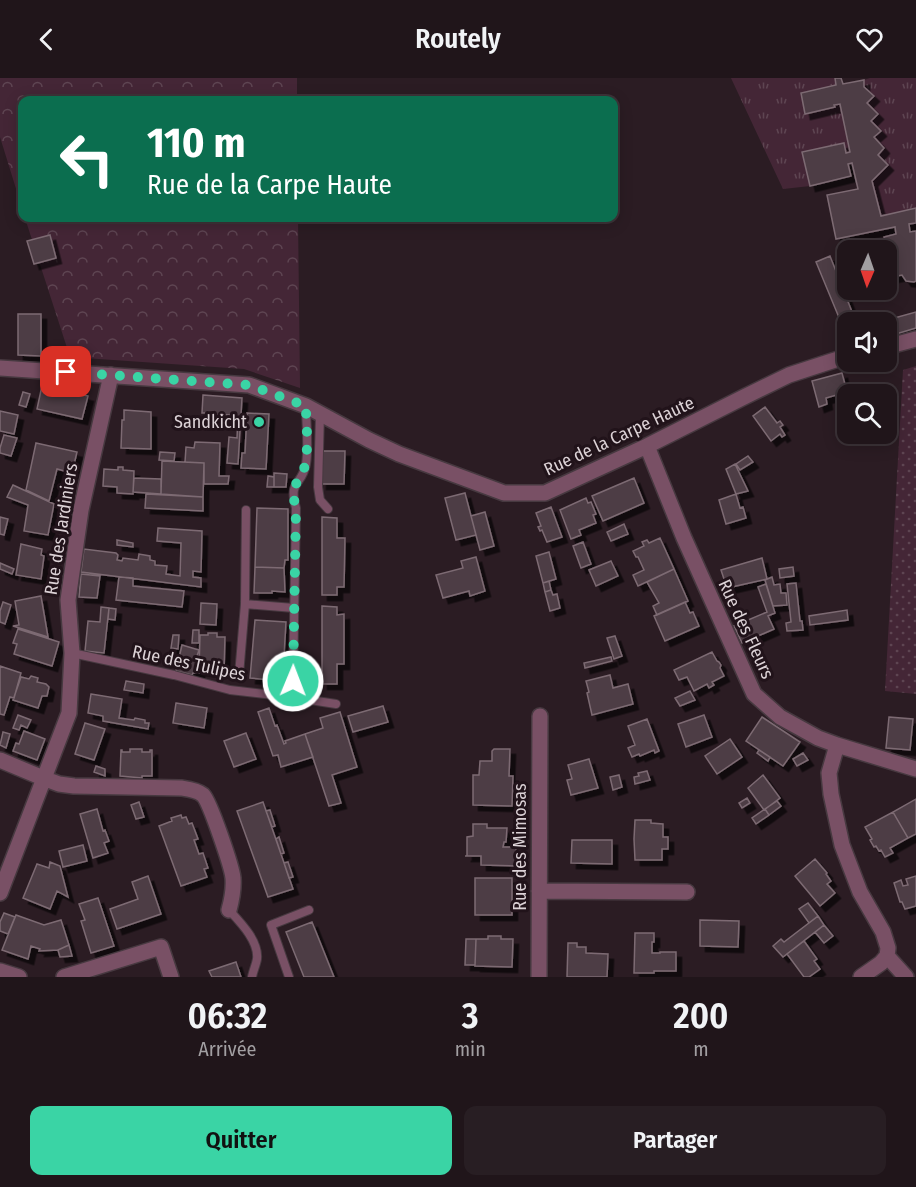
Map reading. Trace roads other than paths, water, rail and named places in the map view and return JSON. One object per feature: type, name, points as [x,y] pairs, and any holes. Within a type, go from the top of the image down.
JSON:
[{"type":"street","points":[[897,344],[916,339]]},
{"type":"street","name":"Rue de la Carpe Haute","points":[[0,368],[249,385],[306,406],[399,454],[504,494],[544,493],[647,446],[789,375],[837,359]]},
{"type":"street","name":"Rue des Jardiniers","points":[[0,893],[69,713],[72,653],[68,600],[81,510],[111,375]]},
{"type":"street","name":"Rue des Fleurs","points":[[647,446],[684,538],[754,694],[780,717],[818,738],[916,768]]},
{"type":"street","name":"Rue des Mimosas","points":[[539,977],[540,716]]},
{"type":"street","points":[[837,745],[829,773],[842,845],[860,892],[883,932],[888,948],[887,956],[881,963],[861,977]]},
{"type":"street","points":[[0,760],[59,784],[181,788],[202,794],[212,811],[233,876],[233,894],[229,910]]},
{"type":"street","points":[[539,891],[687,891]]},
{"type":"street","points":[[64,977],[161,947],[171,977]]},
{"type":"street","points":[[887,956],[906,977]]},
{"type":"street","points":[[0,971],[17,977]]},
{"type":"lane","points":[[293,681],[296,508],[292,496],[293,486],[305,465],[306,406]]},
{"type":"lane","points":[[320,414],[318,487],[320,500],[328,509]]},
{"type":"lane","points":[[240,675],[246,510]]},
{"type":"lane","points":[[244,604],[294,608]]},
{"type":"lane","name":"Rue des Tulipes","points":[[72,653],[174,675],[230,690],[336,704]]},
{"type":"lane","points":[[229,910],[241,923],[255,947],[257,958],[252,977]]},
{"type":"lane","points":[[289,977],[271,925],[309,910]]},
{"type":"place","name":"Sandkicht","points":[[259,422]]}]
